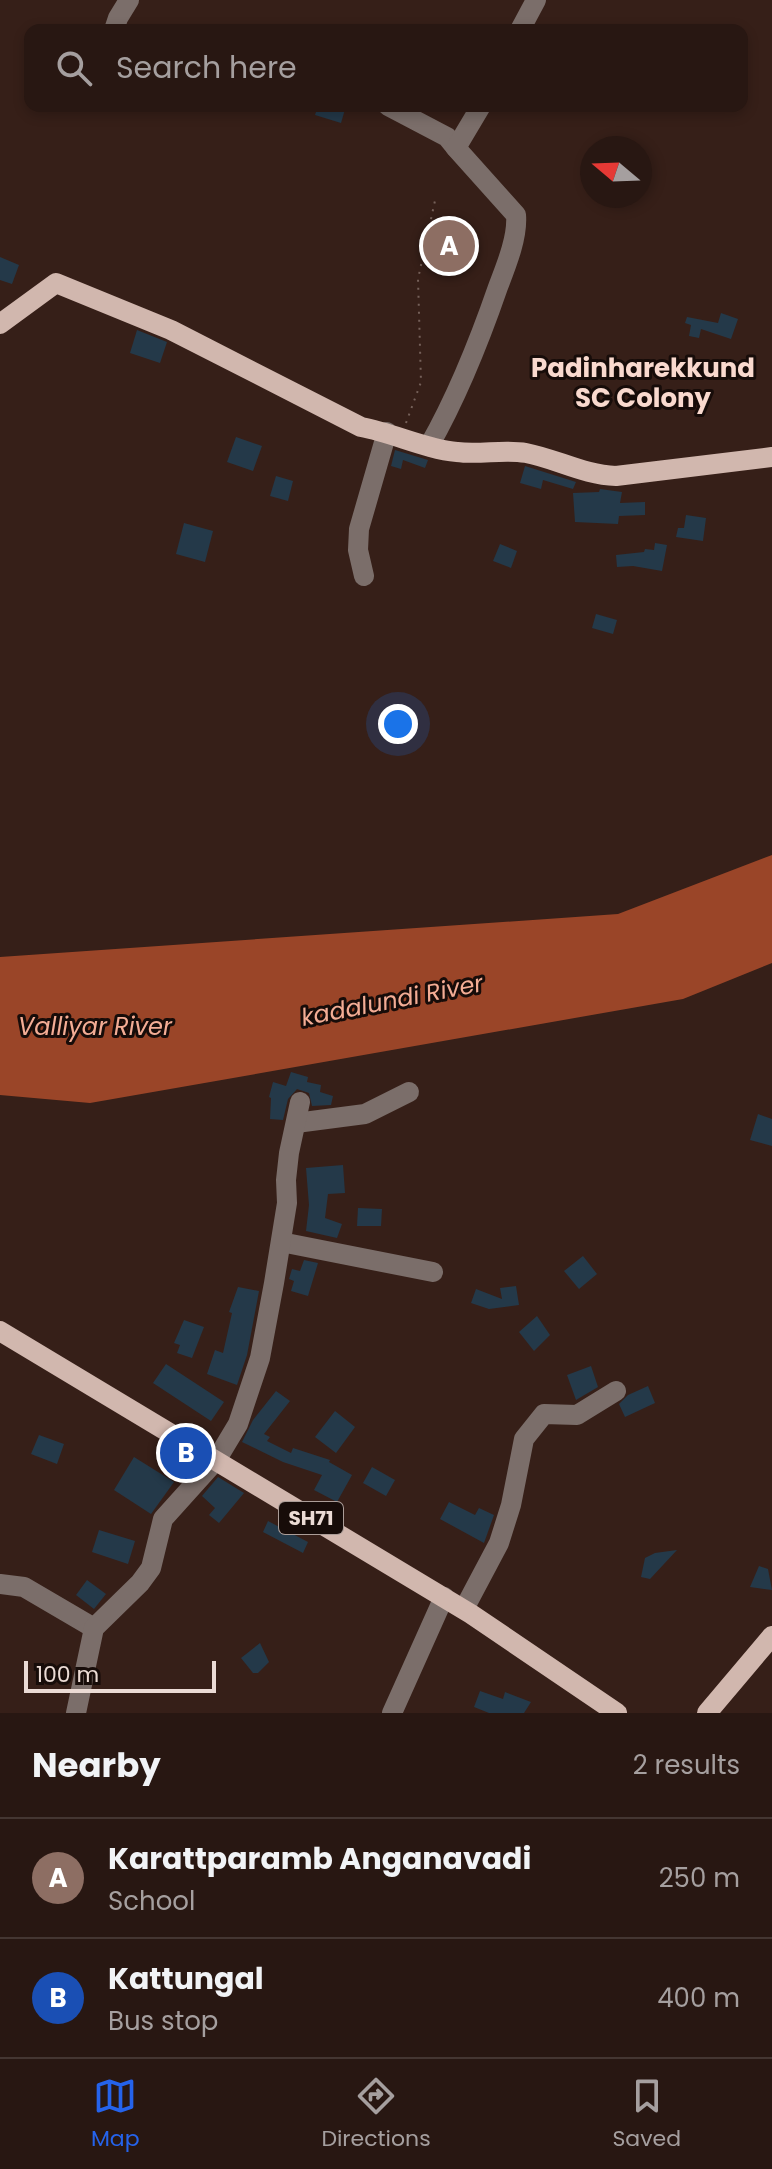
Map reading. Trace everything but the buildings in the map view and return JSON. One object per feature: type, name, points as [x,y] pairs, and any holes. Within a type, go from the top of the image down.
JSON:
[{"type":"main road","points":[[0,324],[56,283],[171,330],[361,427],[429,446],[457,452],[523,453],[564,463],[594,475],[616,476],[772,457]]},
{"type":"main road","name":"SH71","points":[[0,1331],[464,1609],[617,1713]]},
{"type":"main road","points":[[707,1713],[772,1636]]},
{"type":"street","points":[[117,24],[129,0]]},
{"type":"street","points":[[523,24],[536,0]]},
{"type":"street","points":[[399,112],[447,137],[516,215],[517,223],[479,341],[457,393],[429,446]]},
{"type":"street","points":[[456,148],[477,112]]},
{"type":"street","points":[[364,576],[358,550],[359,529],[394,434]]},
{"type":"street","points":[[296,1123],[365,1114],[409,1092]]},
{"type":"street","points":[[76,1713],[94,1628],[151,1568],[163,1519],[217,1459],[238,1424],[260,1358],[281,1242],[287,1203],[287,1167],[300,1102]]},
{"type":"street","points":[[281,1242],[433,1272]]},
{"type":"street","points":[[464,1609],[499,1543],[511,1505],[524,1439],[544,1414],[577,1415],[616,1391]]},
{"type":"street","points":[[0,1584],[24,1587],[94,1628]]},
{"type":"street","points":[[392,1713],[444,1597]]},
{"type":"path","points":[[394,434],[421,382],[418,279],[436,196]]},
{"type":"water","name":"Valliyar River","points":[[772,855],[772,963],[683,999],[90,1103],[0,1095],[0,957],[618,914]]},
{"type":"place","name":"Karattparamb Anganavadi","points":[[449,246]]},
{"type":"place","name":"Kattungal","points":[[186,1453]]},
{"type":"district","name":"Padinharekkund SC Colony","points":[[643,383]]},
{"type":"water label","name":"kadalundi River","points":[[392,1000]]}]
